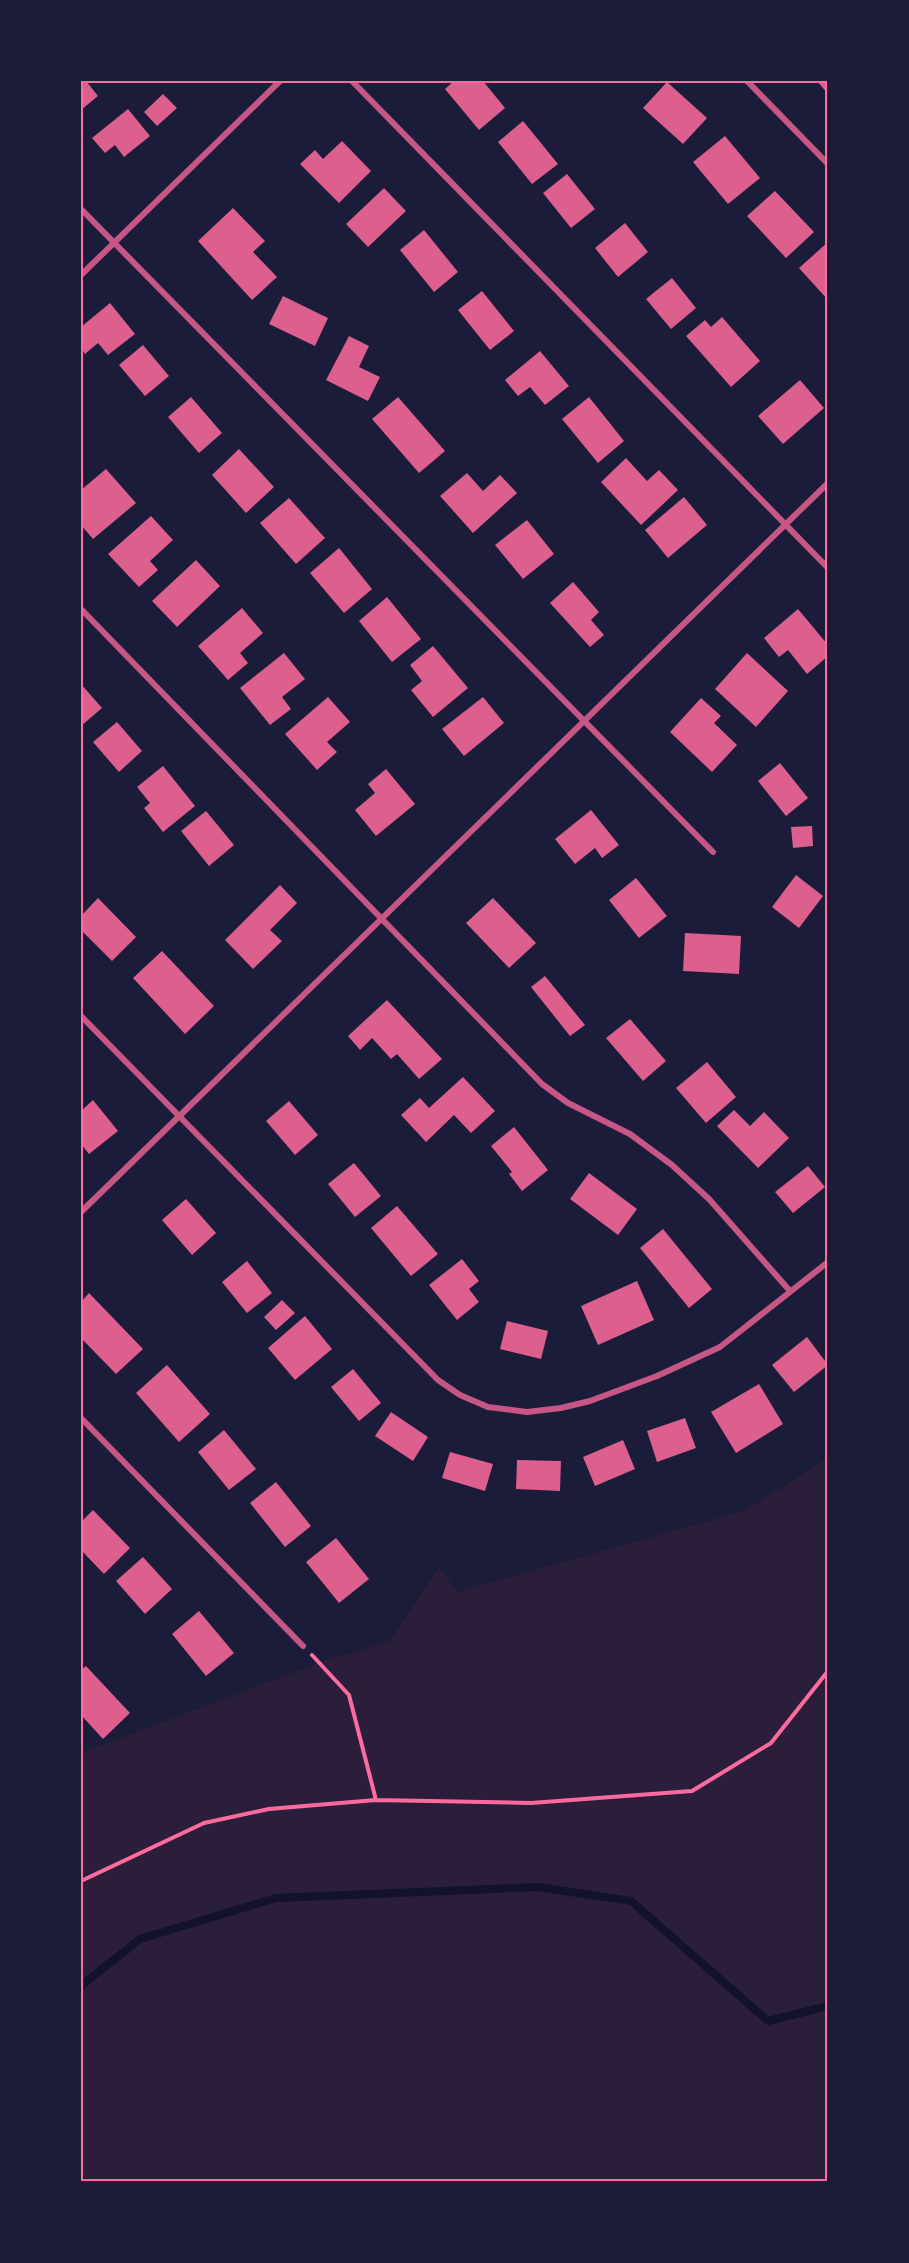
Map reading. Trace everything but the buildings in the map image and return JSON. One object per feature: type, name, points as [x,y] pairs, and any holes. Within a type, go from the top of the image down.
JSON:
[{"type":"street","points":[[81,275],[280,81]]},
{"type":"street","points":[[352,81],[828,568]]},
{"type":"street","points":[[747,81],[828,164]]},
{"type":"street","points":[[81,209],[713,852]]},
{"type":"street","points":[[81,1212],[828,483]]},
{"type":"street","points":[[81,609],[542,1084],[568,1103],[630,1134],[672,1165],[709,1199],[790,1292]]},
{"type":"street","points":[[81,1016],[438,1380],[460,1395],[488,1407],[527,1412],[561,1408],[590,1401],[657,1376],[720,1347],[828,1262]]},
{"type":"street","points":[[81,1418],[303,1646]]},
{"type":"path","points":[[303,1646],[349,1695],[376,1800]]},
{"type":"path","points":[[81,1881],[204,1823],[269,1809],[376,1800],[531,1803],[692,1791],[771,1743],[828,1671]]},
{"type":"shaded area","points":[[828,1458],[828,2182],[81,2182],[81,1753],[321,1662],[390,1641],[439,1567],[457,1592],[744,1511]]},
{"type":"waterway","points":[[81,1986],[140,1939],[276,1898],[538,1887],[631,1901],[768,2021],[828,2006]]}]
